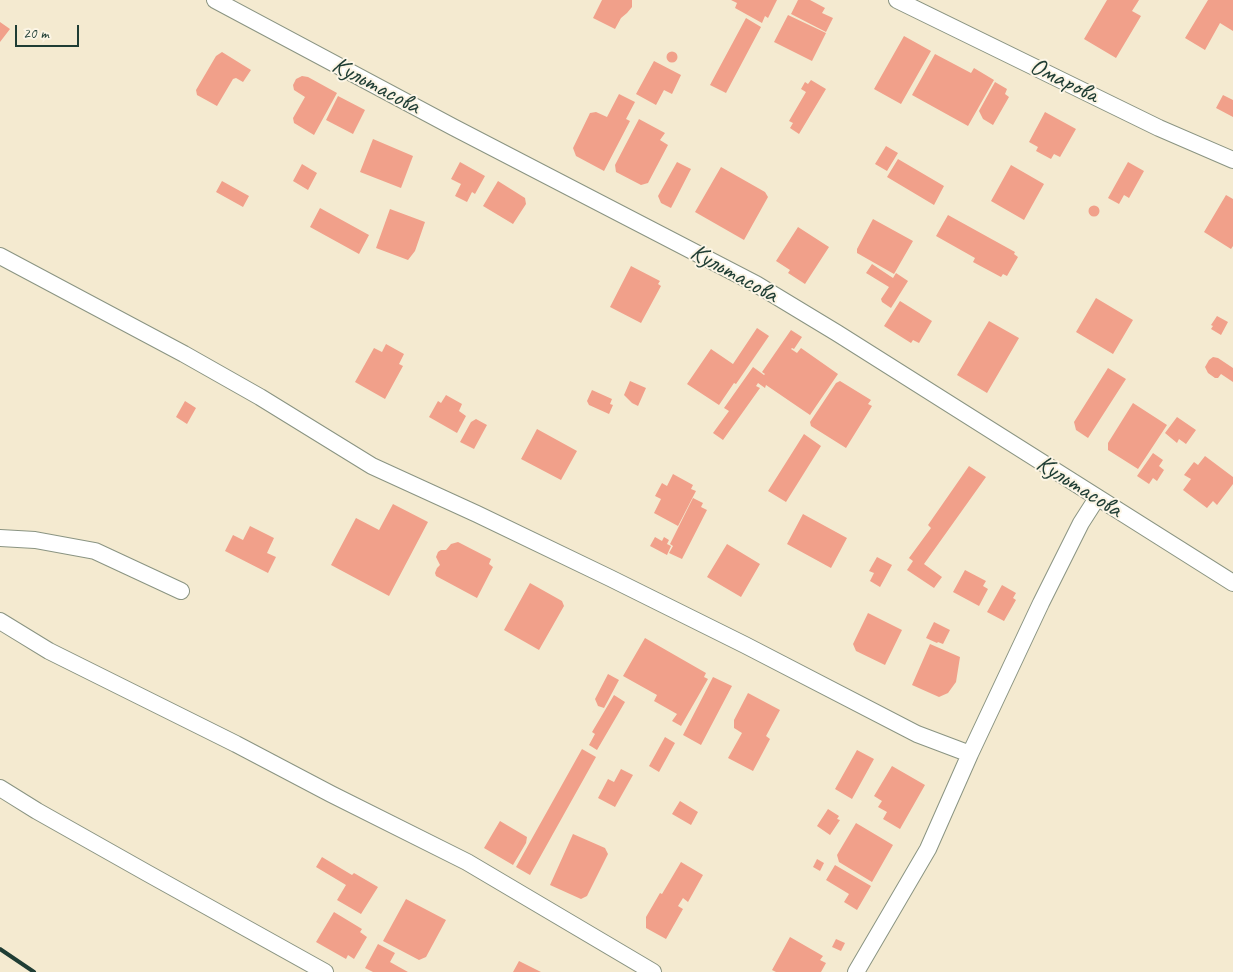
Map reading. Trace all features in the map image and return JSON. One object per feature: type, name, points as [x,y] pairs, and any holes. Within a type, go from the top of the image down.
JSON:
[{"type":"street","name":"Культасова","points":[[215,0],[452,127],[756,284],[837,333],[1233,583]]},
{"type":"street","name":"Омарова","points":[[897,0],[1160,128],[1233,160]]},
{"type":"street","points":[[0,256],[260,397],[372,466],[610,578],[916,734],[970,754]]},
{"type":"street","points":[[856,972],[928,849],[970,754],[1046,594],[1081,523],[1097,498]]},
{"type":"street","points":[[0,538],[34,540],[95,551],[181,591]]},
{"type":"street","points":[[0,621],[49,651],[467,862],[653,972]]},
{"type":"street","points":[[0,788],[325,972]]},
{"type":"building","points":[[602,0],[632,0],[632,7],[621,18],[615,29],[593,18]]},
{"type":"building","points":[[731,0],[777,0],[768,18],[765,16],[762,23],[735,8],[737,3]]},
{"type":"building","points":[[798,0],[810,0],[825,8],[822,13],[833,18],[826,32],[791,14]]},
{"type":"building","points":[[1107,0],[1139,0],[1132,11],[1141,16],[1116,58],[1084,39]]},
{"type":"building","points":[[1208,0],[1233,0],[1233,31],[1220,23],[1205,50],[1185,38]]},
{"type":"building","points":[[788,15],[826,33],[812,61],[774,42]]},
{"type":"building","points":[[746,18],[761,27],[726,93],[710,85]]},
{"type":"building","points":[[0,22],[10,29],[0,42]]},
{"type":"building","points":[[904,36],[931,51],[901,104],[874,89]]},
{"type":"building","points":[[222,52],[251,70],[243,82],[236,78],[233,79],[217,106],[197,95],[196,90],[216,56]]},
{"type":"building","points":[[670,52],[674,52],[677,57],[676,61],[670,62],[667,59],[667,55]]},
{"type":"building","points":[[935,54],[971,73],[974,68],[994,80],[968,126],[912,95]]},
{"type":"building","points":[[654,61],[681,75],[672,94],[664,90],[656,105],[636,94]]},
{"type":"building","points":[[302,76],[308,77],[337,93],[314,135],[294,123],[293,118],[305,97],[294,90],[293,85],[296,79]]},
{"type":"building","points":[[811,80],[826,89],[799,134],[790,128],[793,123],[789,121],[806,92],[801,89],[805,82],[808,84]]},
{"type":"building","points":[[995,82],[1007,89],[1005,94],[1009,97],[993,125],[983,119],[979,111]]},
{"type":"building","points":[[619,94],[635,102],[626,119],[630,121],[604,171],[576,156],[573,148],[590,113],[596,112],[607,117]]},
{"type":"building","points":[[1223,95],[1233,100],[1233,117],[1216,108]]},
{"type":"building","points":[[338,96],[365,110],[353,134],[326,120]]},
{"type":"building","points":[[1045,112],[1076,129],[1060,157],[1054,154],[1051,159],[1036,151],[1038,147],[1029,142]]},
{"type":"building","points":[[639,119],[665,133],[660,140],[668,145],[648,183],[641,185],[616,172],[615,165]]},
{"type":"building","points":[[373,139],[413,156],[401,188],[360,172]]},
{"type":"building","points":[[886,146],[898,153],[887,171],[875,164]]},
{"type":"building","points":[[898,159],[944,186],[934,205],[887,177]]},
{"type":"building","points":[[460,162],[485,176],[475,194],[472,192],[467,202],[455,196],[461,184],[451,179]]},
{"type":"building","points":[[677,162],[691,169],[671,208],[661,203],[658,196]]},
{"type":"building","points":[[1128,162],[1144,171],[1129,198],[1124,195],[1119,204],[1108,198]]},
{"type":"building","points":[[302,164],[317,173],[308,190],[293,181]]},
{"type":"building","points":[[1011,165],[1044,184],[1024,220],[991,201]]},
{"type":"building","points":[[721,167],[765,192],[768,197],[744,240],[695,212]]},
{"type":"building","points":[[222,181],[249,196],[243,207],[216,192]]},
{"type":"building","points":[[498,181],[525,198],[526,204],[513,224],[483,206]]},
{"type":"building","points":[[1226,195],[1233,199],[1233,246],[1231,249],[1204,232]]},
{"type":"building","points":[[1094,205],[1100,211],[1094,217],[1088,211]]},
{"type":"building","points":[[320,208],[369,235],[359,254],[310,227]]},
{"type":"building","points":[[390,209],[425,222],[415,251],[408,260],[376,248]]},
{"type":"building","points":[[948,215],[1015,252],[1014,254],[1018,257],[1007,276],[1003,274],[1001,277],[973,262],[975,258],[936,236]]},
{"type":"building","points":[[873,219],[913,241],[894,274],[857,253],[857,249]]},
{"type":"building","points":[[798,227],[829,247],[805,284],[788,273],[790,270],[776,261]]},
{"type":"building","points":[[872,264],[893,278],[896,273],[908,281],[891,308],[882,302],[881,299],[889,287],[866,273]]},
{"type":"building","points":[[631,266],[660,281],[658,284],[661,286],[641,323],[610,307]]},
{"type":"building","points":[[1096,298],[1133,320],[1113,354],[1076,332]]},
{"type":"building","points":[[900,301],[932,321],[919,343],[913,340],[911,343],[884,326]]},
{"type":"building","points":[[1217,316],[1228,322],[1221,335],[1211,329],[1213,326],[1211,325]]},
{"type":"building","points":[[989,321],[1019,338],[987,393],[957,375]]},
{"type":"building","points":[[757,328],[769,336],[719,405],[687,384],[711,349],[733,364]]},
{"type":"building","points":[[791,330],[802,337],[794,349],[791,349],[797,353],[801,348],[838,374],[810,415],[766,385],[765,388],[758,383],[756,386],[760,388],[723,440],[713,433],[729,411],[724,408],[753,367],[765,374],[762,372]]},
{"type":"building","points":[[386,344],[404,354],[399,364],[403,366],[385,399],[355,382],[374,348],[382,352]]},
{"type":"building","points":[[1213,357],[1218,358],[1233,368],[1233,382],[1221,374],[1218,378],[1215,378],[1208,373],[1205,367]]},
{"type":"building","points":[[1108,368],[1126,379],[1088,438],[1076,430],[1074,422]]},
{"type":"building","points":[[630,381],[646,388],[638,406],[624,395]]},
{"type":"building","points":[[840,381],[871,400],[868,404],[872,406],[846,448],[811,426],[810,422],[836,383]]},
{"type":"building","points":[[592,390],[612,399],[610,404],[613,405],[609,414],[589,405],[587,401]]},
{"type":"building","points":[[446,395],[462,404],[459,411],[466,416],[457,433],[429,417],[438,401],[441,403]]},
{"type":"building","points":[[185,401],[196,408],[187,424],[176,417]]},
{"type":"building","points":[[1133,403],[1167,425],[1138,469],[1108,450],[1108,443]]},
{"type":"building","points":[[1177,417],[1196,430],[1186,444],[1179,439],[1177,443],[1165,433]]},
{"type":"building","points":[[476,419],[487,425],[474,449],[460,442],[471,422]]},
{"type":"building","points":[[537,429],[577,451],[561,480],[521,459]]},
{"type":"building","points":[[804,434],[821,446],[786,502],[768,491]]},
{"type":"building","points":[[1153,453],[1163,460],[1159,466],[1164,470],[1157,481],[1153,478],[1149,484],[1137,476]]},
{"type":"building","points":[[1205,456],[1233,477],[1233,484],[1217,505],[1213,501],[1207,508],[1183,490],[1191,479],[1184,475],[1194,462],[1198,465]]},
{"type":"building","points":[[969,466],[986,477],[924,564],[942,577],[934,588],[907,570],[913,561],[909,558],[931,528],[928,525]]},
{"type":"building","points":[[673,474],[693,485],[691,489],[696,491],[678,526],[654,513],[661,499],[655,496],[662,483],[667,486]]},
{"type":"building","points":[[693,498],[703,503],[701,507],[707,510],[682,559],[669,553],[673,546],[670,544]]},
{"type":"building","points":[[393,504],[428,522],[389,596],[331,565],[356,518],[379,530]]},
{"type":"building","points":[[803,514],[847,538],[831,568],[787,544]]},
{"type":"building","points":[[250,526],[274,538],[267,553],[276,557],[268,573],[225,551],[233,535],[243,540]]},
{"type":"building","points":[[655,537],[662,541],[664,537],[669,540],[667,544],[671,546],[667,555],[650,546]]},
{"type":"building","points":[[458,542],[491,559],[489,564],[493,567],[477,598],[436,576],[435,573],[440,565],[436,557],[438,552],[446,550],[451,544]]},
{"type":"building","points":[[727,544],[760,564],[741,597],[707,577]]},
{"type":"building","points":[[877,557],[892,565],[880,587],[870,581],[874,573],[869,571]]},
{"type":"building","points":[[965,570],[986,581],[983,586],[988,589],[979,606],[953,592]]},
{"type":"building","points":[[530,583],[562,601],[564,606],[539,650],[504,630]]},
{"type":"building","points":[[1002,585],[1016,593],[1013,598],[1016,600],[1004,621],[987,612]]},
{"type":"building","points":[[868,613],[902,630],[885,665],[856,651],[853,644]]},
{"type":"building","points":[[934,622],[950,630],[943,644],[926,638]]},
{"type":"building","points":[[645,638],[706,673],[704,677],[708,679],[681,726],[672,721],[677,714],[654,701],[657,695],[623,676]]},
{"type":"building","points":[[930,644],[960,657],[956,682],[948,693],[939,697],[912,685]]},
{"type":"building","points":[[608,674],[619,680],[604,708],[598,706],[595,699]]},
{"type":"building","points":[[713,677],[732,686],[701,745],[683,735]]},
{"type":"building","points":[[748,693],[780,710],[766,736],[770,739],[753,771],[728,758],[742,733],[734,728],[734,720]]},
{"type":"building","points":[[614,695],[625,702],[597,750],[589,745],[595,734],[592,732]]},
{"type":"building","points":[[665,737],[675,743],[659,772],[649,766]]},
{"type":"building","points":[[582,749],[596,757],[530,875],[516,867]]},
{"type":"building","points":[[857,750],[874,759],[852,799],[835,789]]},
{"type":"building","points":[[892,766],[925,785],[900,829],[883,819],[887,812],[878,807],[882,801],[874,796]]},
{"type":"building","points":[[621,769],[633,775],[615,807],[598,798],[608,779],[614,782]]},
{"type":"building","points":[[680,801],[698,812],[691,825],[672,814]]},
{"type":"building","points":[[828,809],[839,816],[837,819],[840,820],[830,835],[817,826]]},
{"type":"building","points":[[500,821],[527,837],[526,843],[513,865],[484,848]]},
{"type":"building","points":[[856,823],[893,845],[872,882],[839,862],[837,855]]},
{"type":"building","points":[[573,834],[605,848],[608,854],[587,896],[581,899],[550,885]]},
{"type":"building","points":[[322,857],[352,875],[354,873],[378,887],[361,914],[337,900],[346,885],[316,867]]},
{"type":"building","points":[[817,859],[824,863],[820,871],[813,867]]},
{"type":"building","points":[[681,862],[703,875],[688,902],[683,898],[678,906],[683,909],[666,939],[646,928],[646,917]]},
{"type":"building","points":[[835,865],[871,886],[857,910],[844,902],[849,894],[826,880]]},
{"type":"building","points":[[406,899],[446,920],[426,957],[419,960],[383,941]]},
{"type":"building","points":[[334,912],[362,929],[360,932],[367,937],[354,959],[348,955],[346,959],[316,942]]},
{"type":"building","points":[[790,937],[823,956],[820,960],[826,963],[821,972],[776,972],[772,970]]},
{"type":"building","points":[[836,939],[845,943],[841,951],[832,947]]},
{"type":"building","points":[[378,944],[395,953],[390,962],[408,972],[373,972],[365,968]]},
{"type":"building","points":[[519,961],[541,972],[513,972]]},
{"type":"railway","points":[[0,949],[34,972]]}]
